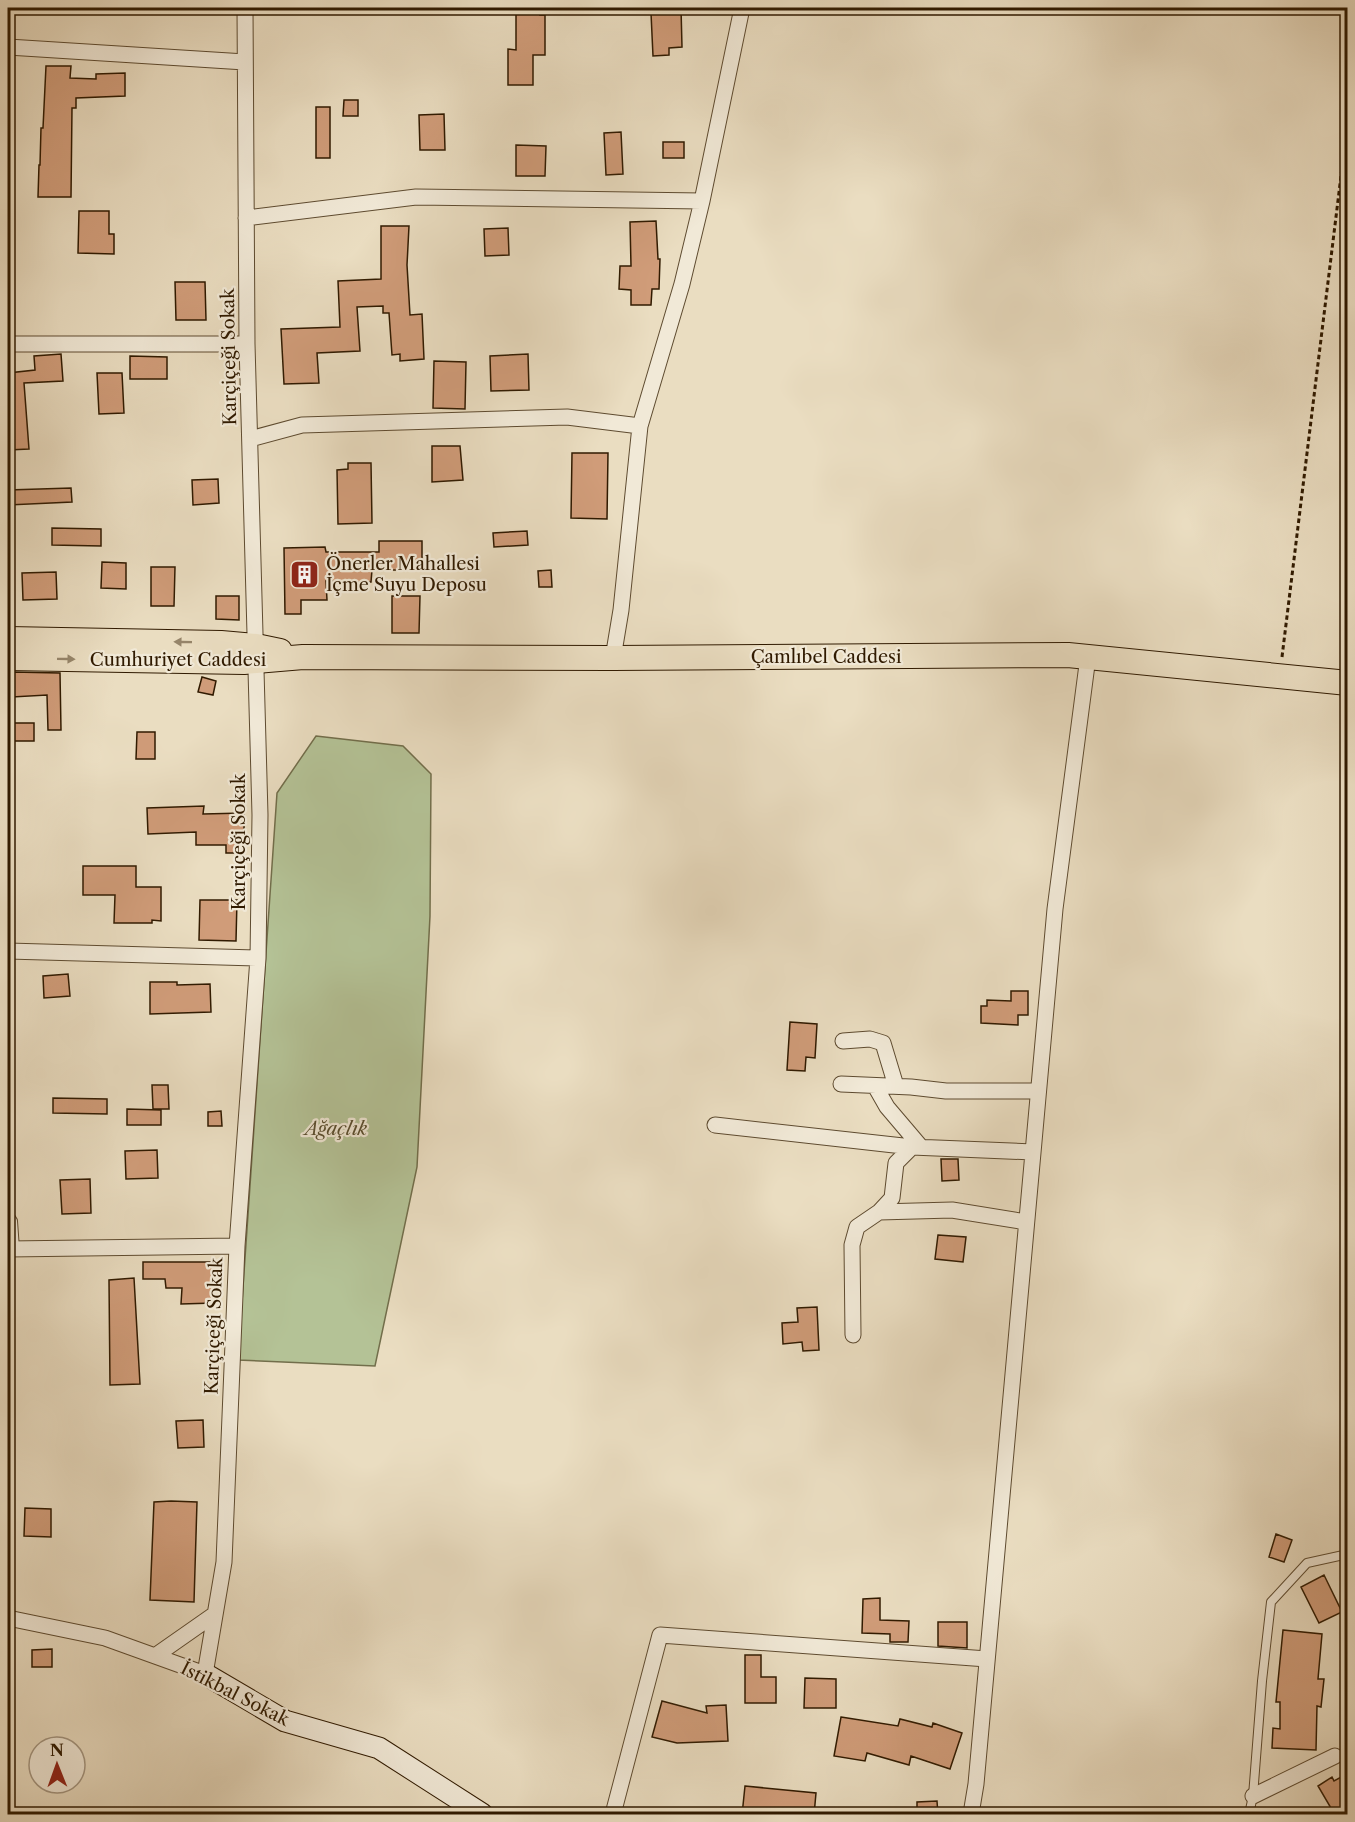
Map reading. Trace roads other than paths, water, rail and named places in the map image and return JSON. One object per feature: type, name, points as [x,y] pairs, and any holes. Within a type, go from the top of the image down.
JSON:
[{"type":"main road","name":"Cumhuriyet Caddesi","points":[[8,639],[221,643],[256,654]]},
{"type":"main road","name":"Cumhuriyet Caddesi","points":[[8,658],[256,654],[303,657]]},
{"type":"main road","name":"Çamlıbel Caddesi","points":[[303,657],[613,658],[1068,655],[1347,683]]},
{"type":"street","name":"Karçiçeği Sokak","points":[[205,1674],[224,1562],[237,1246],[258,958],[260,815],[247,344],[245,8]]},
{"type":"street","points":[[613,658],[621,610],[640,426],[682,284],[702,201],[742,8]]},
{"type":"street","points":[[8,47],[245,62]]},
{"type":"street","points":[[246,218],[416,197],[702,201]]},
{"type":"street","points":[[8,344],[247,344]]},
{"type":"street","points":[[250,439],[302,425],[567,417],[640,426]]},
{"type":"street","points":[[971,1815],[976,1784],[1055,909],[1088,657]]},
{"type":"street","points":[[8,951],[258,958]]},
{"type":"street","points":[[843,1041],[870,1039],[883,1043],[896,1086]]},
{"type":"street","points":[[841,1084],[946,1090],[1038,1091]]},
{"type":"street","points":[[875,1086],[916,1147]]},
{"type":"street","points":[[715,1125],[916,1147],[1033,1152]]},
{"type":"street","points":[[854,1335],[852,1245],[857,1227],[879,1212],[891,1198],[896,1163],[916,1147]]},
{"type":"street","points":[[879,1212],[952,1210],[1026,1222]]},
{"type":"street","points":[[11,1249],[237,1246]]},
{"type":"street","points":[[155,1656],[215,1614]]},
{"type":"street","name":"İstikbal Sokak","points":[[8,1618],[105,1638],[205,1674],[285,1721],[379,1748],[482,1815]]},
{"type":"street","points":[[613,1815],[660,1635],[987,1659]]},
{"type":"street","points":[[1253,1796],[1335,1756]]},
{"type":"lane","points":[[8,1213],[13,1221],[11,1249]]},
{"type":"lane","points":[[1250,1815],[1271,1602],[1307,1563],[1347,1554]]},
{"type":"place","name":"Önerler Mahallesi İçme Suyu Deposu","points":[[305,574]]},
{"type":"park label","name":"Ağaçlık","points":[[336,1129]]}]
